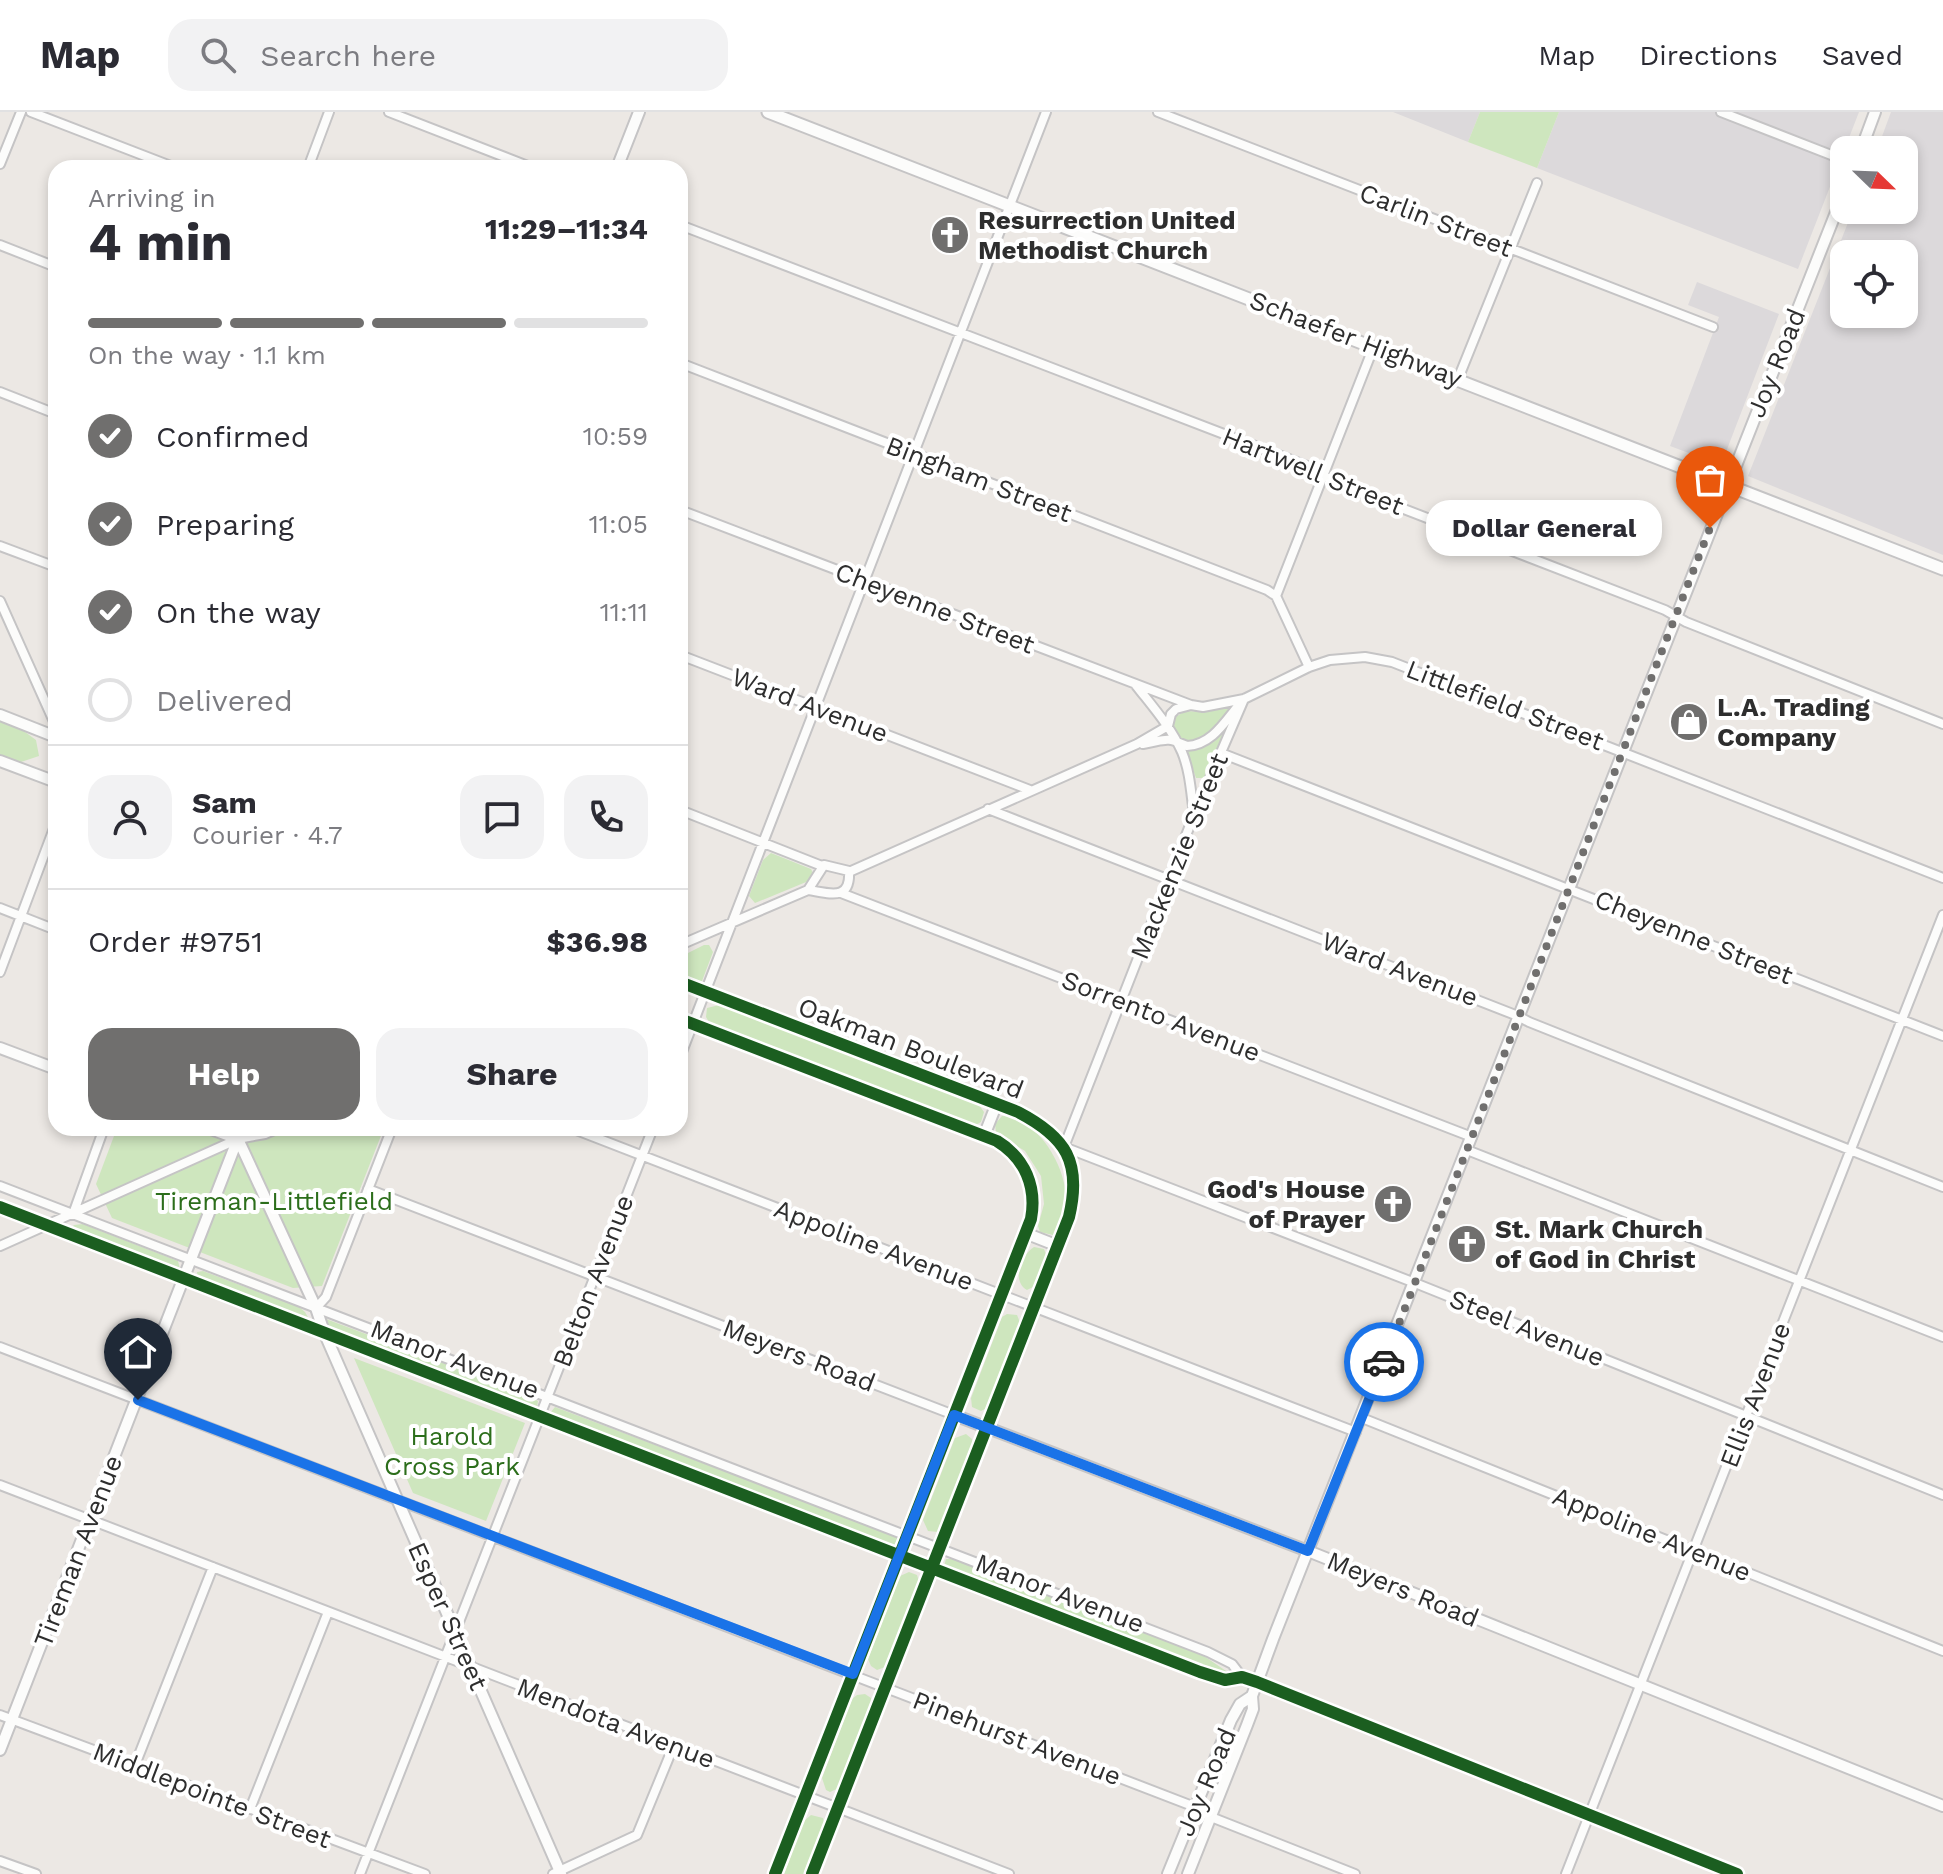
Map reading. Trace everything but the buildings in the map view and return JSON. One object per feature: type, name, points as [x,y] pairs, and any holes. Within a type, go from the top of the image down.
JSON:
[{"type":"main road","name":"Schaefer Highway","points":[[768,112],[1943,569]]},
{"type":"street","points":[[0,164],[21,112]]},
{"type":"street","points":[[31,112],[155,160]]},
{"type":"street","points":[[311,160],[329,112]]},
{"type":"street","points":[[389,112],[512,160]]},
{"type":"street","points":[[620,160],[639,112]]},
{"type":"street","points":[[688,1037],[1046,112]]},
{"type":"street","name":"Carlin Street","points":[[1158,112],[1713,327]]},
{"type":"street","points":[[1721,112],[1830,155]]},
{"type":"street","points":[[1866,136],[1875,112]]},
{"type":"street","points":[[1458,379],[1537,183]]},
{"type":"street","name":"Joy Road","points":[[1188,1874],[1253,1709],[1252,1696],[1308,1551],[1831,224]]},
{"type":"street","name":"Hartwell Street","points":[[688,228],[1315,469],[1334,482],[1943,724]]},
{"type":"street","points":[[0,245],[48,264]]},
{"type":"street","points":[[1309,667],[1276,596],[1374,346]]},
{"type":"street","name":"Bingham Street","points":[[688,366],[1276,596]]},
{"type":"street","points":[[0,392],[48,411]]},
{"type":"street","name":"Cheyenne Street","points":[[688,513],[1191,705]]},
{"type":"street","points":[[0,546],[48,564]]},
{"type":"street","points":[[0,601],[48,708]]},
{"type":"street","name":"Littlefield Street","points":[[849,872],[1137,744],[1168,726],[1171,714],[1191,705],[1203,707],[1244,699],[1309,667],[1347,657],[1383,659],[1943,878]]},
{"type":"street","name":"Ward Avenue","points":[[688,658],[1030,790]]},
{"type":"street","points":[[1135,684],[1168,726],[1186,762],[1194,815]]},
{"type":"street","name":"Littlefield Street","points":[[1137,744],[1174,738],[1187,746],[1202,743],[1219,730],[1244,699]]},
{"type":"street","name":"Mackenzie Street","points":[[1064,1147],[1194,815],[1244,699]]},
{"type":"street","points":[[0,715],[48,734]]},
{"type":"street","name":"Cheyenne Street","points":[[1221,753],[1943,1036]]},
{"type":"street","points":[[0,761],[48,779]]},
{"type":"street","name":"Ward Avenue","points":[[988,809],[1518,1016],[1943,1187]]},
{"type":"street","points":[[688,813],[822,866],[842,868],[849,872],[846,895]]},
{"type":"street","points":[[0,972],[48,844]]},
{"type":"street","points":[[688,941],[808,890],[822,866]]},
{"type":"street","name":"Sorrento Avenue","points":[[808,890],[846,895],[1472,1137]]},
{"type":"street","points":[[0,908],[48,927]]},
{"type":"street","name":"Ellis Avenue","points":[[1566,1874],[1943,915]]},
{"type":"street","name":"Oakman Boulevard","points":[[688,985],[997,1103],[1042,1124],[1064,1147]]},
{"type":"street","points":[[688,1022],[997,1141],[1010,1150],[1028,1177],[1033,1206],[1002,1294],[775,1874]]},
{"type":"street","points":[[0,1048],[48,1066]]},
{"type":"street","points":[[984,1136],[997,1103]]},
{"type":"street","points":[[73,1214],[101,1136]]},
{"type":"street","points":[[230,1136],[238,1139],[254,1136]]},
{"type":"street","name":"Tireman Avenue","points":[[0,1750],[239,1136]]},
{"type":"street","points":[[0,1246],[243,1136]]},
{"type":"street","points":[[316,1308],[326,1297],[389,1136]]},
{"type":"street","name":"Appoline Avenue","points":[[592,1136],[1356,1432]]},
{"type":"street","name":"Belton Avenue","points":[[368,1853],[650,1136]]},
{"type":"street","name":"Esper Street","points":[[238,1139],[316,1308],[558,1873]]},
{"type":"street","points":[[812,1874],[1069,1217],[1074,1190],[1072,1168],[1064,1147]]},
{"type":"street","name":"Steel Avenue","points":[[1064,1147],[1415,1283],[1943,1495]]},
{"type":"street","points":[[1467,1150],[1943,1337]]},
{"type":"street","name":"Manor Avenue","points":[[0,1186],[1208,1652],[1232,1664],[1242,1677]]},
{"type":"street","name":"Meyers Road","points":[[368,1189],[1308,1551],[1943,1806]]},
{"type":"street","name":"Manor Avenue","points":[[0,1207],[1200,1672],[1225,1680],[1242,1677],[1257,1682],[1737,1874]]},
{"type":"street","points":[[1025,1233],[1058,1246]]},
{"type":"street","name":"Pinehurst Avenue","points":[[0,1347],[1195,1807],[1211,1817],[1355,1874]]},
{"type":"street","name":"Appoline Avenue","points":[[1362,1418],[1943,1651]]},
{"type":"street","name":"Mendota Avenue","points":[[0,1485],[1009,1874]]},
{"type":"street","points":[[135,1765],[213,1567]]},
{"type":"street","points":[[250,1809],[328,1612]]},
{"type":"street","name":"Joy Road","points":[[1168,1874],[1231,1720],[1240,1704],[1252,1696]]},
{"type":"street","name":"Middlepointe Street","points":[[0,1715],[425,1874]]},
{"type":"street","points":[[558,1873],[637,1835],[674,1745]]},
{"type":"street","points":[[360,1874],[368,1853]]},
{"type":"street","points":[[0,1861],[36,1874]]},
{"type":"shaded area","points":[[1393,112],[1480,112],[1468,142]]},
{"type":"shaded area","points":[[1559,112],[1859,112],[1850,136],[1830,136],[1830,187],[1798,269],[1537,168]]},
{"type":"shaded area","points":[[1891,112],[1943,112],[1943,555],[1748,476],[1830,268],[1830,328],[1918,328],[1918,240],[1841,240],[1847,224],[1918,224],[1918,136],[1882,136]]},
{"type":"shaded area","points":[[1697,282],[1779,314],[1721,465],[1670,446],[1719,317],[1688,305]]},
{"type":"green space","points":[[1480,112],[1559,112],[1537,168],[1468,142]]},
{"type":"green space","points":[[1227,705],[1230,710],[1220,722],[1197,739],[1182,740],[1172,724],[1174,718],[1185,711],[1208,712]]},
{"type":"green space","points":[[0,721],[21,729],[36,740],[39,756],[21,762],[0,756]]},
{"type":"green space","points":[[1229,724],[1209,776],[1196,778],[1186,749],[1210,742]]},
{"type":"green space","points":[[771,853],[811,869],[814,875],[811,880],[755,903],[749,896],[763,860]]},
{"type":"green space","points":[[704,945],[709,945],[713,952],[702,981],[688,978],[688,953]]},
{"type":"green space","points":[[719,1005],[979,1105],[984,1112],[981,1122],[971,1124],[710,1024],[706,1017],[707,1008]]},
{"type":"green space","points":[[1002,1116],[1019,1120],[1034,1131],[1048,1146],[1058,1164],[1066,1203],[1063,1221],[1053,1235],[1040,1232],[1038,1226],[1044,1204],[1041,1176],[1025,1151],[996,1133],[995,1124]]},
{"type":"green space","name":"Tireman-Littlefield","points":[[114,1136],[381,1136],[322,1286],[293,1288],[112,1218],[96,1184]]},
{"type":"green space","points":[[83,1224],[178,1261],[180,1269],[175,1271],[70,1229]]},
{"type":"green space","points":[[1034,1247],[1044,1249],[1048,1260],[1037,1285],[1027,1290],[1020,1281],[1020,1268],[1025,1256]]},
{"type":"green space","points":[[203,1271],[299,1307],[310,1321],[198,1280],[197,1272]]},
{"type":"green space","points":[[1017,1315],[1021,1325],[989,1407],[981,1411],[972,1407],[971,1398],[1002,1317]]},
{"type":"green space","points":[[326,1319],[520,1392],[538,1401],[537,1407],[529,1407],[337,1333],[330,1328]]},
{"type":"green space","name":"Harold Cross Park","points":[[354,1358],[525,1423],[486,1521],[413,1493]]},
{"type":"green space","points":[[555,1407],[888,1533],[897,1537],[898,1544],[889,1546],[554,1417],[550,1413]]},
{"type":"green space","points":[[966,1434],[972,1439],[973,1447],[944,1523],[938,1532],[928,1531],[923,1520],[955,1438]]},
{"type":"green space","points":[[946,1559],[953,1559],[1201,1654],[1232,1675],[1227,1676],[949,1569],[944,1566]]},
{"type":"green space","points":[[909,1572],[917,1575],[920,1585],[888,1666],[877,1670],[868,1659],[900,1576]]},
{"type":"green space","points":[[865,1694],[871,1698],[872,1706],[841,1787],[830,1792],[826,1790],[822,1778],[852,1699]]},
{"type":"green space","points":[[811,1815],[823,1818],[825,1827],[806,1874],[784,1874],[804,1821]]},
{"type":"cycle path","points":[[688,985],[1018,1112],[1035,1121],[1059,1142],[1071,1166],[1073,1198],[1069,1217],[812,1874]]},
{"type":"cycle path","points":[[688,1022],[997,1141],[1022,1165],[1032,1196],[1031,1219],[775,1874]]},
{"type":"cycle path","points":[[0,1207],[1200,1672],[1225,1680],[1242,1677],[1257,1682],[1737,1874]]},
{"type":"way so far","points":[[1384,1362],[1710,528]]},
{"type":"place","name":"Resurrection United Methodist Church","points":[[950,235]]},
{"type":"place","name":"Dollar General","points":[[1710,528]]},
{"type":"place","name":"L.A. Trading Company","points":[[1689,722]]},
{"type":"place","name":"God's House of Prayer","points":[[1393,1204]]},
{"type":"place","name":"St. Mark Church of God in Christ","points":[[1467,1244]]},
{"type":"route","points":[[138,1400],[853,1674],[954,1415],[1308,1551],[1384,1362]]}]
